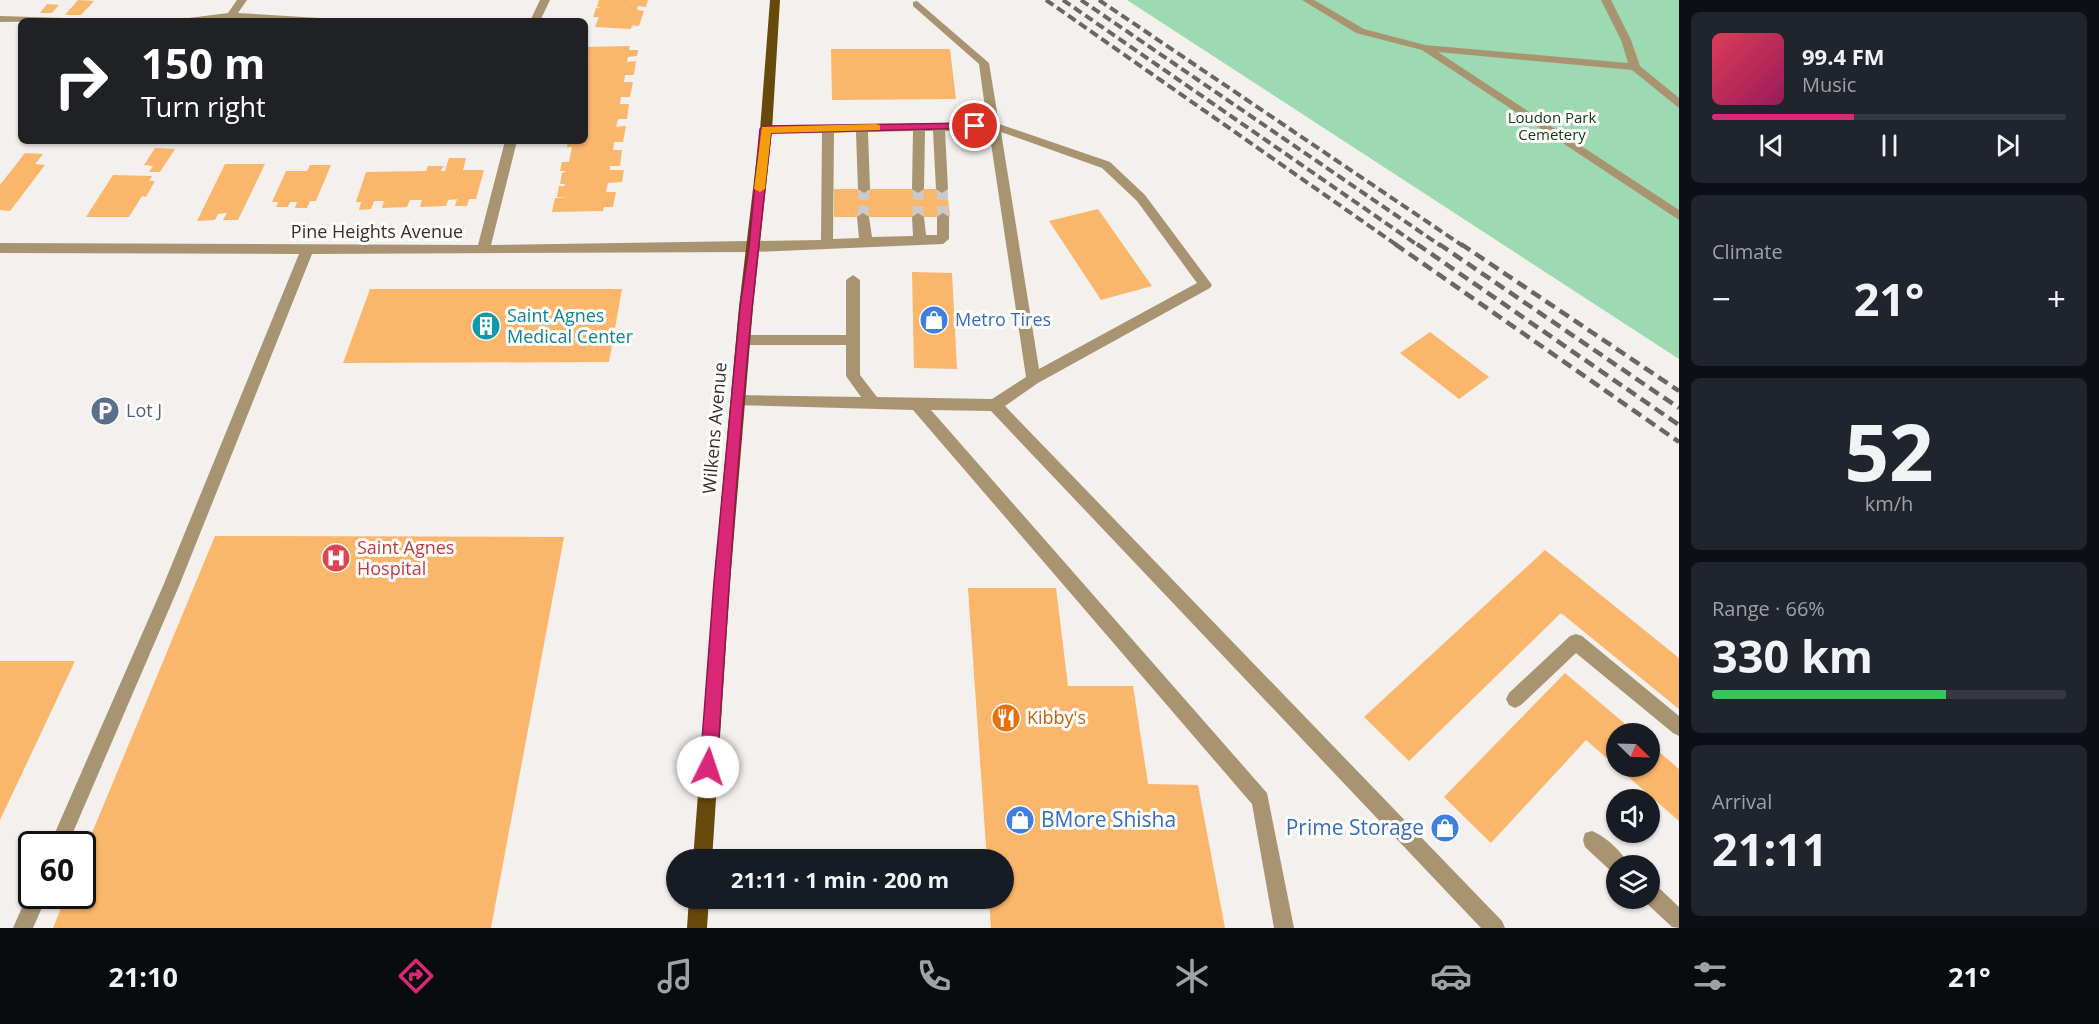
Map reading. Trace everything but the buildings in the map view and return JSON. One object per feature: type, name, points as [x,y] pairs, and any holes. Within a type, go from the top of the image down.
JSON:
[{"type":"main road","name":"Wilkens Avenue","points":[[703,849],[722,582],[743,340],[766,129],[775,0]]},
{"type":"main road","points":[[697,928],[698,909]]},
{"type":"street","points":[[231,16],[242,0]]},
{"type":"street","points":[[536,18],[545,0]]},
{"type":"street","points":[[1307,0],[1360,31],[1425,48],[1635,67]]},
{"type":"street","points":[[1606,0],[1626,40],[1635,67],[1679,104]]},
{"type":"street","points":[[917,3],[984,63],[1033,379]]},
{"type":"street","points":[[214,18],[231,16],[266,18]]},
{"type":"street","points":[[0,19],[18,20]]},
{"type":"street","points":[[1425,48],[1679,216]]},
{"type":"street","points":[[939,126],[942,189]]},
{"type":"street","points":[[738,400],[995,405],[1033,379],[1205,285],[1141,198],[1106,165],[994,126],[766,129]]},
{"type":"street","points":[[918,189],[919,127]]},
{"type":"street","points":[[827,244],[828,128]]},
{"type":"street","points":[[862,128],[864,189]]},
{"type":"street","points":[[483,250],[510,144]]},
{"type":"street","points":[[863,217],[866,242]]},
{"type":"street","points":[[918,217],[920,240]]},
{"type":"street","name":"Pine Heights Avenue","points":[[0,248],[483,250],[754,247],[943,239],[943,217]]},
{"type":"street","points":[[65,831],[171,586],[307,250]]},
{"type":"street","points":[[853,280],[853,376],[874,404]]},
{"type":"street","points":[[743,340],[853,340]]},
{"type":"street","points":[[917,404],[1260,800],[1284,928]]},
{"type":"street","points":[[995,405],[1495,928]]},
{"type":"street","points":[[1515,699],[1576,642],[1679,727]]},
{"type":"street","points":[[1592,840],[1608,855]]},
{"type":"street","points":[[1660,903],[1679,920]]},
{"type":"street","points":[[23,928],[31,909]]},
{"type":"green space","name":"Loudon Park Cemetery","points":[[1127,0],[1679,0],[1679,359]]},
{"type":"tunnel","points":[[863,217],[864,189]]},
{"type":"tunnel","points":[[918,189],[918,217]]},
{"type":"tunnel","points":[[942,189],[943,217]]},
{"type":"railway","points":[[1046,0],[1398,246]]},
{"type":"railway","points":[[1063,0],[1419,246]]},
{"type":"railway","points":[[1081,0],[1441,246]]},
{"type":"railway","points":[[1099,0],[1463,246]]},
{"type":"railway","points":[[1395,244],[1679,442]]},
{"type":"railway","points":[[1417,244],[1679,425]]},
{"type":"railway","points":[[1439,244],[1679,408]]},
{"type":"railway","points":[[1461,244],[1679,391]]},
{"type":"slow traffic","points":[[760,189],[766,129],[876,128]]},
{"type":"place","name":"Metro Tires","points":[[934,320]]},
{"type":"place","name":"Saint Agnes Medical Center","points":[[486,326]]},
{"type":"place","name":"Lot J","points":[[105,411]]},
{"type":"place","name":"Saint Agnes Hospital","points":[[336,558]]},
{"type":"place","name":"Kibby's","points":[[1006,718]]},
{"type":"place","name":"BMore Shisha","points":[[1020,820]]},
{"type":"place","name":"Prime Storage","points":[[1445,828]]},
{"type":"route","points":[[708,767],[746,307],[766,129],[975,126]]}]
